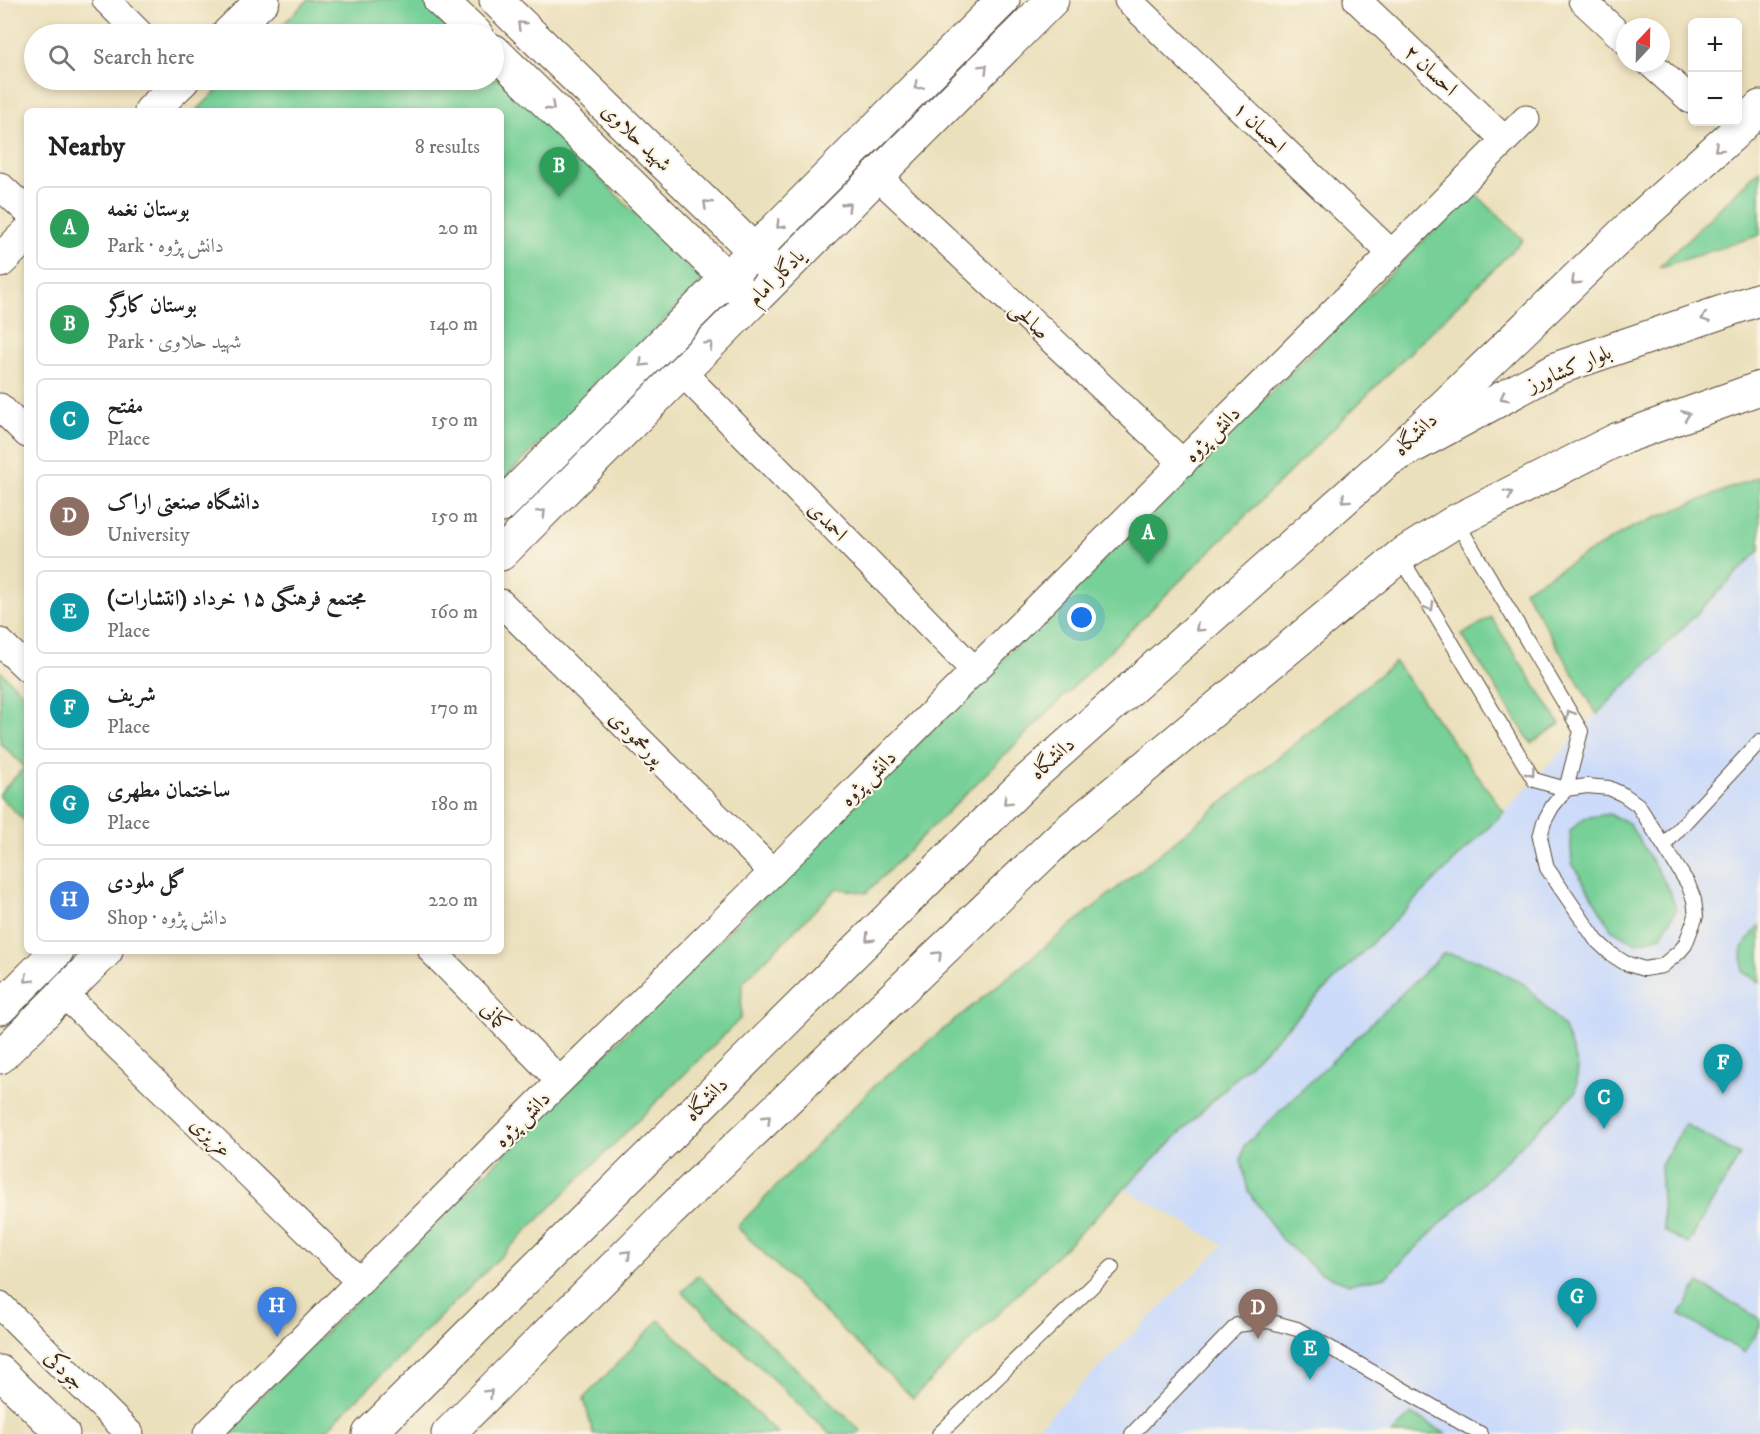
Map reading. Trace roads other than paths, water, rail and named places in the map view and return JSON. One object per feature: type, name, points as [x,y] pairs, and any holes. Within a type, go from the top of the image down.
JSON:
[{"type":"main road","points":[[238,24],[263,0]]},
{"type":"main road","points":[[440,0],[465,24]]},
{"type":"main road","name":"شهید حلاوی","points":[[496,0],[779,274]]},
{"type":"main road","name":"یادگار امام","points":[[504,503],[1004,0]]},
{"type":"main road","name":"یادگار امام","points":[[504,551],[1052,0]]},
{"type":"main road","points":[[525,82],[552,54]]},
{"type":"main road","name":"شهید حلاوی","points":[[504,61],[751,302]]},
{"type":"main road","points":[[154,108],[173,90]]},
{"type":"main road","name":"دانشگاه","points":[[369,1434],[1028,780],[1388,460],[1633,224],[1760,107]]},
{"type":"main road","points":[[0,261],[24,237]]},
{"type":"main road","name":"بلوار کشاورز","points":[[1388,460],[1558,368],[1760,299]]},
{"type":"main road","points":[[448,1434],[669,1212],[1064,834],[1400,556],[1456,521],[1616,440],[1760,388]]},
{"type":"main road","points":[[1,1006],[54,954]]},
{"type":"main road","points":[[0,1057],[103,954]]},
{"type":"main road","points":[[0,1372],[55,1430]]},
{"type":"street","points":[[106,0],[130,24]]},
{"type":"street","name":"احسان ۱","points":[[1128,0],[1392,254]]},
{"type":"street","name":"احسان ۲","points":[[1358,0],[1506,140]]},
{"type":"street","points":[[1582,0],[1616,32]]},
{"type":"street","points":[[1660,72],[1688,98]]},
{"type":"street","name":"دانش پژوه","points":[[207,1434],[975,671],[1526,119]]},
{"type":"street","name":"صالحی","points":[[877,176],[1183,463]]},
{"type":"street","points":[[0,186],[24,208]]},
{"type":"street","name":"احمدی","points":[[682,372],[975,671]]},
{"type":"street","points":[[0,407],[24,431]]},
{"type":"street","name":"پورمحمودی","points":[[504,606],[773,872]]},
{"type":"street","points":[[0,642],[24,665]]},
{"type":"street","name":"کمانی","points":[[435,954],[560,1081]]},
{"type":"street","name":"عزیزی","points":[[63,993],[360,1281]]},
{"type":"street","name":"جودکی","points":[[0,1305],[130,1434]]},
{"type":"lane","points":[[1400,556],[1534,780],[1566,789],[1587,786],[1610,788],[1638,805],[1664,844],[1688,884],[1694,900],[1696,916],[1689,936],[1679,952],[1662,966],[1644,969],[1625,963],[1611,954],[1596,939],[1547,868],[1540,837],[1552,807],[1566,789],[1581,731],[1456,521]]},
{"type":"lane","points":[[1664,844],[1760,741]]},
{"type":"lane","points":[[939,1434],[1112,1267]]},
{"type":"lane","points":[[1132,1434],[1237,1325],[1268,1321],[1297,1329],[1481,1434]]},
{"type":"place","name":"بوستان کارگر","points":[[559,197]]},
{"type":"place","name":"بوستان نغمه","points":[[1148,564]]},
{"type":"place","name":"شریف","points":[[1723,1094]]},
{"type":"place","name":"مفتح","points":[[1604,1129]]},
{"type":"place","name":"ساختمان مطهری","points":[[1577,1328]]},
{"type":"place","name":"گل ملودی","points":[[277,1337]]},
{"type":"place","name":"دانشگاه صنعتی اراک","points":[[1258,1339]]},
{"type":"place","name":"مجتمع فرهنگی ۱۵ خرداد (انتشارات)","points":[[1310,1380]]}]
